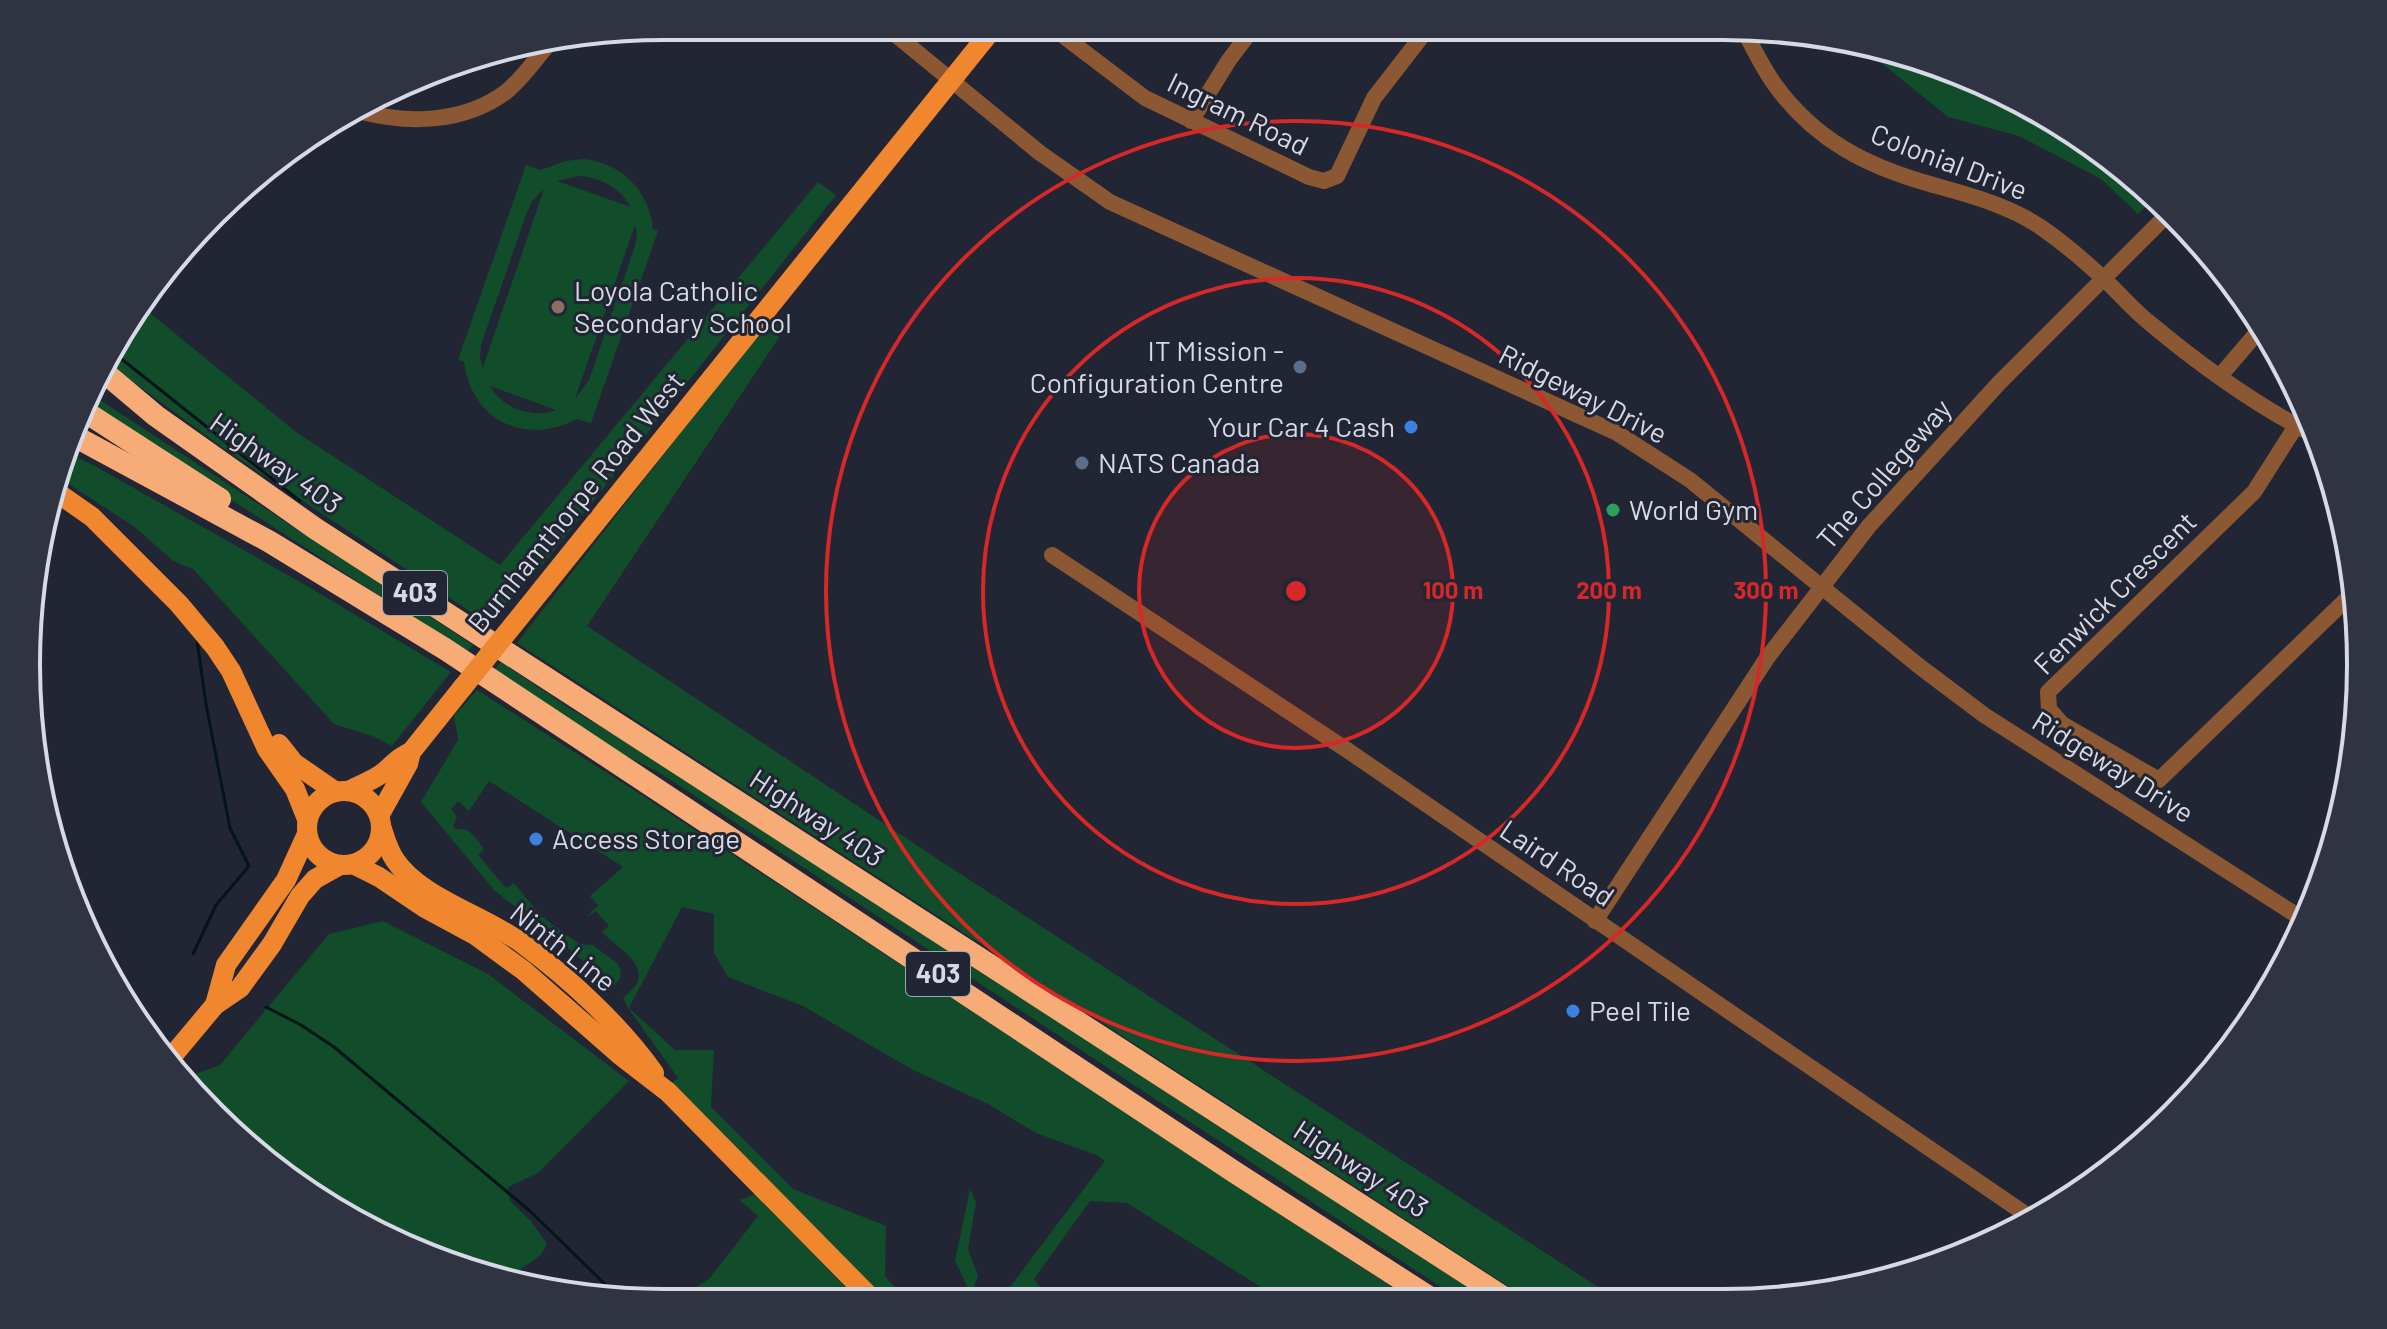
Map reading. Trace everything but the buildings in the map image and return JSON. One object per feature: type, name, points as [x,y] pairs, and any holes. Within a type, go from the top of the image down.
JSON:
[{"type":"highway","name":"Highway 403","points":[[110,377],[156,416],[316,529],[1491,1289]]},
{"type":"highway","points":[[103,391],[156,416]]},
{"type":"highway","points":[[92,416],[260,525],[270,542]]},
{"type":"highway","name":"403","points":[[82,440],[270,542],[445,649],[1236,1173],[1416,1289]]},
{"type":"main road","name":"Burnhamthorpe Road West","points":[[380,821],[411,752],[984,40]]},
{"type":"main road","points":[[63,497],[92,517],[179,604],[215,647],[231,671],[267,749],[295,789],[310,845],[328,862],[346,865]]},
{"type":"main road","points":[[175,1052],[215,1005],[247,980],[300,896],[315,879],[364,859],[374,850],[379,839],[380,821],[367,799],[342,791],[294,763],[277,741],[256,722]]},
{"type":"main road","name":"Burnhamthorpe Road West","points":[[342,791],[378,777],[397,758],[411,752]]},
{"type":"main road","points":[[215,1005],[226,965],[286,880],[318,801],[342,791]]},
{"type":"main road","name":"Ninth Line","points":[[380,821],[390,852],[405,874],[522,943],[632,1042],[668,1092]]},
{"type":"main road","name":"Ninth Line","points":[[346,865],[379,877],[425,908],[490,944],[523,970],[620,1055],[668,1092],[862,1289]]},
{"type":"street","name":"Ridgeway Drive","points":[[902,40],[1040,153],[1110,202],[1617,433],[1690,480],[1931,676],[1984,715],[2294,914]]},
{"type":"street","name":"Ingram Road","points":[[1069,40],[1145,98],[1309,177],[1324,181],[1337,176],[1374,98],[1419,40]]},
{"type":"street","points":[[1191,121],[1244,40]]},
{"type":"street","name":"Colonial Drive","points":[[1750,41],[1776,86],[1811,125],[1831,141],[1879,167],[1985,200],[2021,215],[2055,237],[2149,323],[2220,376],[2300,428]]},
{"type":"street","points":[[370,114],[388,119],[422,121],[446,117],[488,103],[522,77],[542,52]]},
{"type":"street","name":"The Collegeway","points":[[1595,921],[1767,658],[1869,526],[1999,383],[2161,221]]},
{"type":"street","points":[[2220,376],[2254,337]]},
{"type":"street","name":"Fenwick Crescent","points":[[2296,426],[2254,492],[2048,692],[2049,709],[2062,724],[2159,780],[2344,602]]},
{"type":"street","name":"Laird Road","points":[[1052,555],[1347,750],[2022,1212]]},
{"type":"green space","points":[[1877,59],[1923,73],[1999,104],[2069,145],[2146,206],[2138,214],[2101,179],[2019,136],[1948,117]]},
{"type":"green space","points":[[583,159],[597,162],[621,173],[639,191],[646,202],[653,229],[658,231],[591,423],[577,419],[558,427],[539,430],[521,428],[504,423],[490,413],[478,400],[464,362],[458,360],[526,165],[541,170],[565,161]],"holes":[[[579,176],[602,181],[621,194],[631,207],[557,181]],[[544,189],[483,368],[481,345],[533,200]],[[635,225],[637,235],[634,249],[589,380],[575,399]],[[490,386],[556,410],[537,413],[518,410],[495,394]]]},
{"type":"green space","points":[[818,182],[836,195],[545,562],[489,624],[230,453],[115,368],[149,312],[296,432],[500,565]]},
{"type":"green space","points":[[770,318],[786,327],[587,626],[942,862],[1601,1289],[1513,1289],[517,643]]},
{"type":"green space","points":[[99,399],[473,645],[467,652],[94,411]]},
{"type":"green space","points":[[76,457],[302,583],[451,672],[392,746],[334,724],[193,569],[173,561],[136,528],[67,483]]},
{"type":"green space","points":[[501,662],[566,706],[677,772],[1476,1289],[1444,1289],[660,773],[623,754],[494,670]]},
{"type":"green space","points":[[477,690],[1395,1289],[1264,1289],[1127,1203],[1090,1201],[1034,1279],[1042,1289],[1008,1289],[1105,1161],[1036,1133],[988,1104],[913,1070],[803,1006],[728,977],[714,953],[714,914],[682,907],[629,1008],[675,1050],[714,1050],[711,1107],[793,1189],[886,1226],[885,1276],[896,1289],[872,1289],[671,1084],[678,1078],[628,1008],[623,998],[637,983],[638,969],[628,955],[602,932],[609,926],[596,911],[588,915],[598,906],[590,896],[623,867],[489,781],[469,811],[458,801],[451,809],[457,817],[453,826],[457,830],[469,831],[476,838],[484,849],[478,855],[506,888],[514,883],[541,916],[579,944],[593,945],[618,964],[620,979],[614,985],[494,890],[421,802],[458,740],[454,716]]},
{"type":"green space","points":[[383,921],[488,974],[629,1081],[538,1173],[508,1187],[510,1201],[531,1221],[547,1244],[540,1256],[518,1271],[426,1241],[352,1205],[284,1160],[223,1106],[194,1074],[220,1065],[329,934]]},
{"type":"green space","points":[[970,1189],[976,1202],[968,1250],[978,1275],[974,1289],[967,1289],[955,1261]]},
{"type":"green space","points":[[755,1194],[847,1289],[693,1289],[709,1279],[758,1216],[740,1200]]},
{"type":"waterway","points":[[121,358],[300,501]]},
{"type":"waterway","points":[[193,954],[216,905],[249,866],[230,828],[197,640]]},
{"type":"waterway","points":[[266,1007],[334,1047],[530,1211],[607,1286]]},
{"type":"place","name":"Loyola Catholic Secondary School","points":[[558,307]]},
{"type":"place","name":"IT Mission - Configuration Centre","points":[[1300,367]]},
{"type":"place","name":"Your Car 4 Cash","points":[[1411,427]]},
{"type":"place","name":"NATS Canada","points":[[1082,463]]},
{"type":"place","name":"World Gym","points":[[1613,510]]},
{"type":"place","name":"Access Storage","points":[[536,839]]},
{"type":"place","name":"Peel Tile","points":[[1573,1011]]}]
